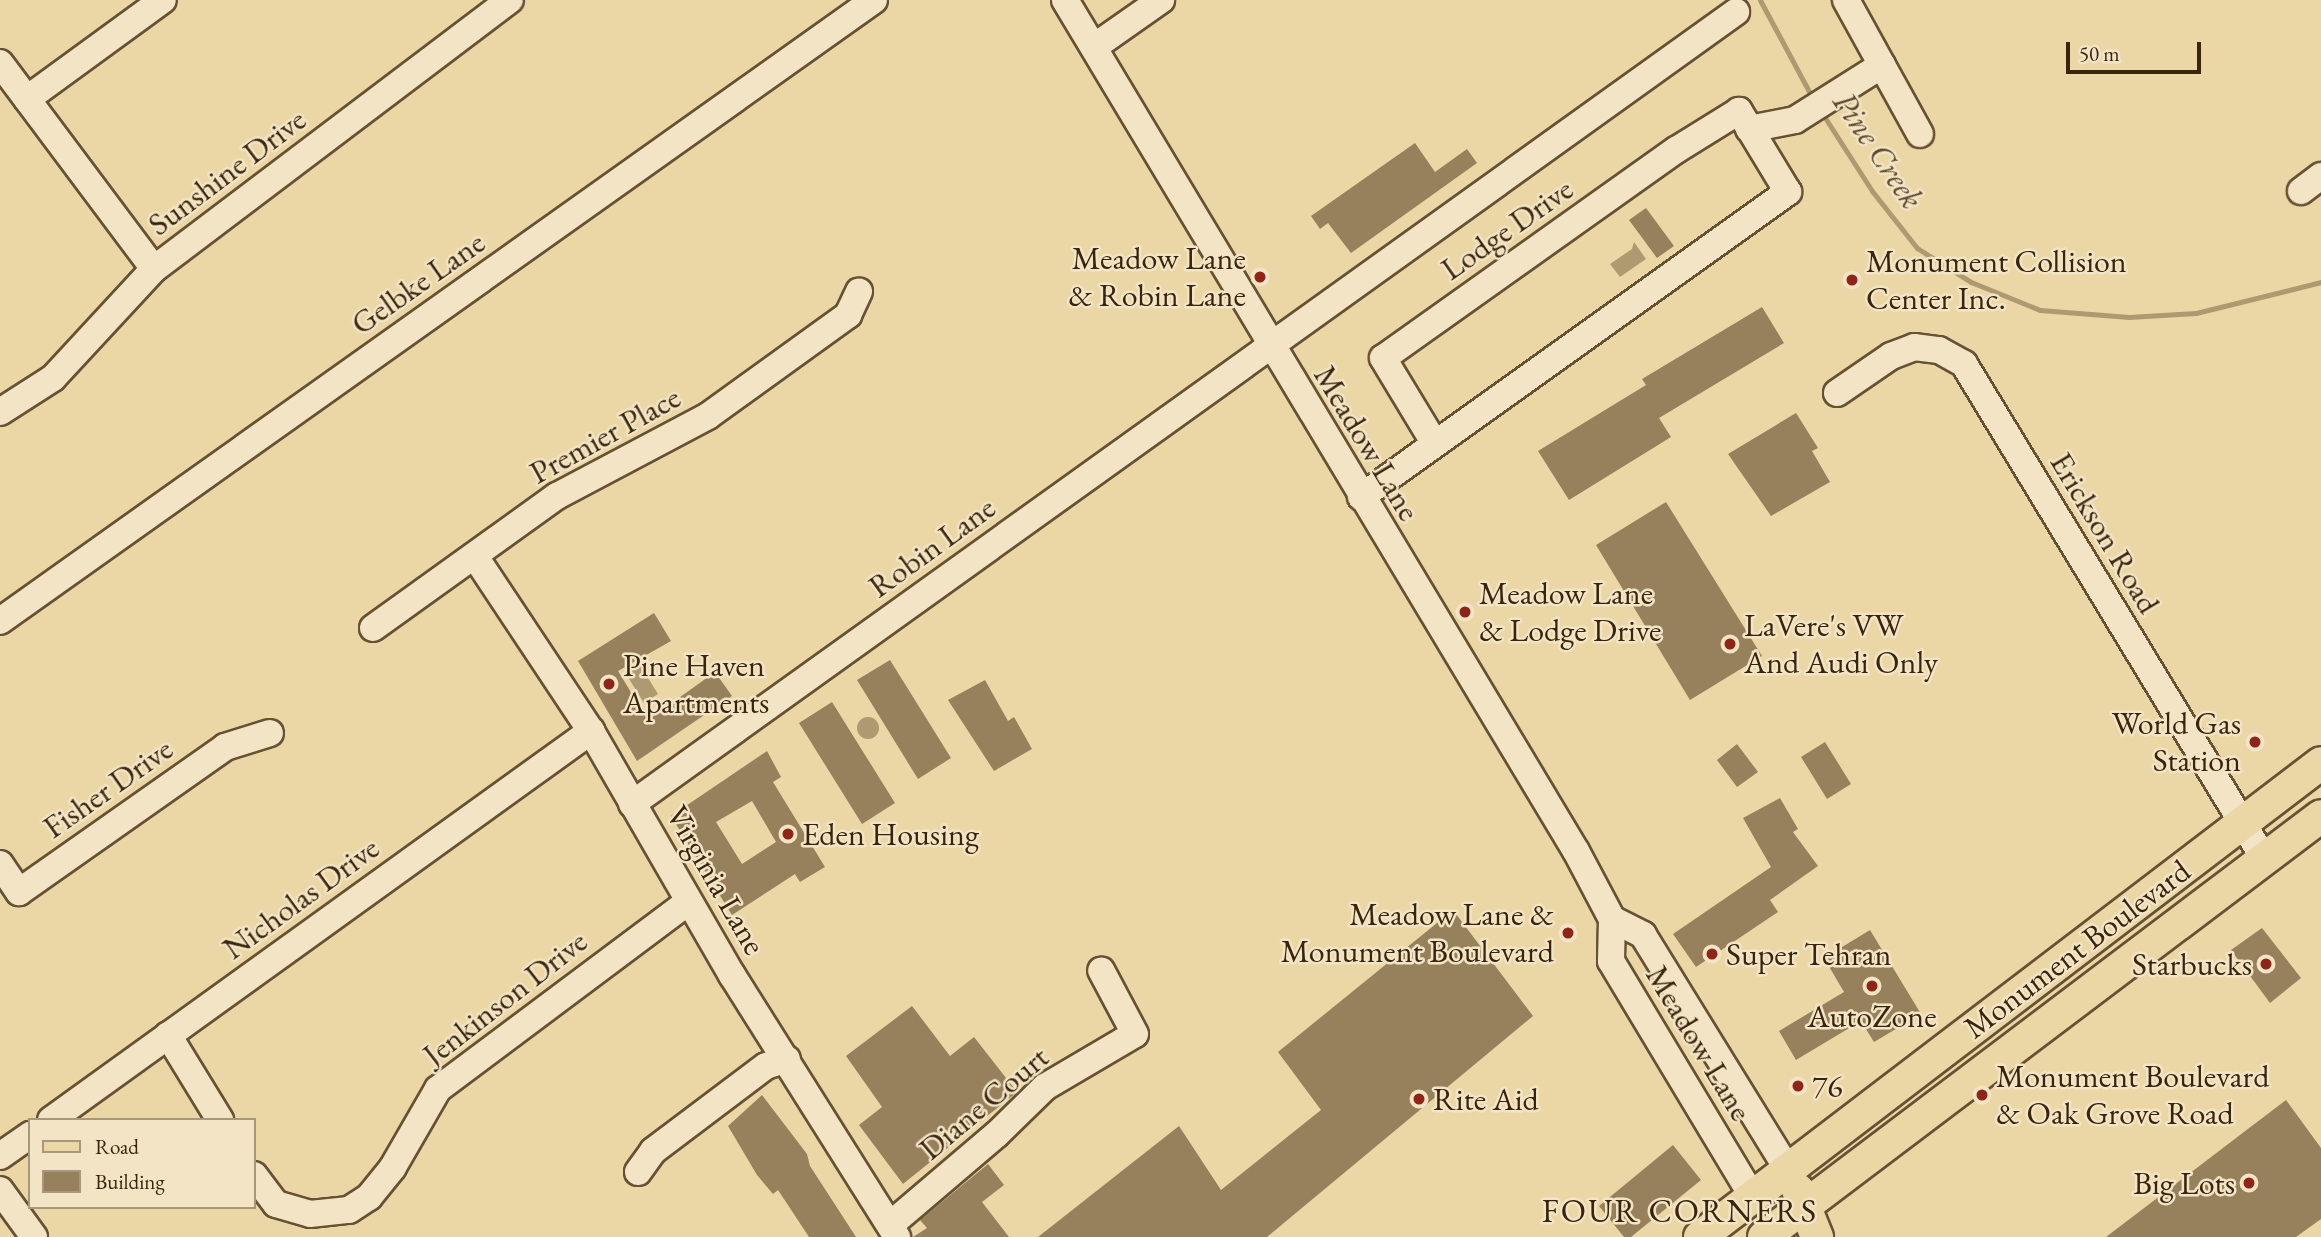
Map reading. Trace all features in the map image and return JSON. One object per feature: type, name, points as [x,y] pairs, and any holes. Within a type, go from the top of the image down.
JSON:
[{"type":"main road","name":"Monument Boulevard","points":[[1700,1237],[2321,763]]},
{"type":"main road","name":"Monument Boulevard","points":[[1772,1234],[2321,816]]},
{"type":"main road","points":[[1787,1170],[1807,1206],[1817,1237]]},
{"type":"main road","points":[[1752,1196],[1772,1234]]},
{"type":"street","points":[[27,99],[163,0]]},
{"type":"street","name":"Sunshine Drive","points":[[0,412],[52,378],[154,269],[510,0]]},
{"type":"street","name":"Gelbke Lane","points":[[0,621],[874,0]]},
{"type":"street","name":"Meadow Lane","points":[[1065,0],[1612,919],[1643,935],[1787,1170]]},
{"type":"street","points":[[1094,47],[1161,0]]},
{"type":"street","points":[[1846,0],[1920,134]]},
{"type":"street","name":"Robin Lane","points":[[632,804],[1736,12]]},
{"type":"street","points":[[0,62],[154,269]]},
{"type":"street","points":[[1361,497],[1788,192],[1749,129],[1796,120],[1882,65]]},
{"type":"street","name":"Lodge Drive","points":[[1435,444],[1383,358],[1676,150],[1739,111],[1749,129]]},
{"type":"street","name":"Premier Place","points":[[373,628],[476,558],[557,496],[708,416],[848,315],[859,291]]},
{"type":"street","name":"Erickson Road","points":[[1837,393],[1891,356],[1914,347],[1940,350],[1964,364],[2265,860]]},
{"type":"street","name":"Virginia Lane","points":[[476,558],[591,731],[688,902],[894,1231]]},
{"type":"street","name":"Nicholas Drive","points":[[54,1118],[591,731]]},
{"type":"street","name":"Fisher Drive","points":[[0,864],[19,892],[225,747],[270,733]]},
{"type":"street","name":"Jenkinson Drive","points":[[256,1178],[276,1204],[310,1214],[349,1210],[369,1197],[393,1167],[439,1089],[688,902]]},
{"type":"street","name":"Meadow Lane","points":[[1612,919],[1611,961],[1752,1196]]},
{"type":"street","name":"Diane Court","points":[[894,1231],[1045,1087],[1135,1034],[1101,970]]},
{"type":"street","points":[[168,1035],[219,1118]]},
{"type":"street","points":[[638,1172],[653,1151],[766,1066],[787,1059]]},
{"type":"street","points":[[0,1156],[28,1136]]},
{"type":"street","points":[[0,1190],[34,1237]]},
{"type":"shaded area","points":[[1634,242],[1646,259],[1620,277],[1610,264],[1632,249]]},
{"type":"shaded area","points":[[640,665],[658,694],[644,703],[626,674]]},
{"type":"shaded area","points":[[868,717],[876,720],[879,728],[876,736],[868,739],[860,736],[857,728],[860,720]]},
{"type":"building","points":[[1415,143],[1435,172],[1467,149],[1477,163],[1351,253],[1328,223],[1320,229],[1311,216]]},
{"type":"building","points":[[1646,208],[1674,246],[1657,258],[1629,220]]},
{"type":"building","points":[[1762,307],[1784,343],[1659,418],[1671,437],[1569,500],[1538,451],[1646,385],[1642,379]]},
{"type":"building","points":[[1796,413],[1818,448],[1812,451],[1830,482],[1771,516],[1728,454]]},
{"type":"building","points":[[1666,502],[1762,656],[1690,700],[1596,545]]},
{"type":"building","name":"Pine Haven Apartments","points":[[654,613],[671,641],[618,671],[648,720],[715,672],[732,696],[637,761],[578,661]]},
{"type":"building","points":[[890,660],[951,758],[918,779],[857,680]]},
{"type":"building","points":[[985,680],[1008,721],[1014,717],[1032,749],[994,771],[948,700]]},
{"type":"building","points":[[832,702],[895,803],[862,824],[799,723]]},
{"type":"building","points":[[1825,742],[1851,784],[1827,799],[1801,757]]},
{"type":"building","points":[[1737,744],[1758,772],[1737,787],[1717,760]]},
{"type":"building","name":"Eden Housing","points":[[767,751],[781,777],[773,782],[825,867],[800,882],[795,874],[732,915],[671,816]],"holes":[[[752,801],[776,842],[742,864],[716,822]]]},
{"type":"building","points":[[1780,798],[1798,829],[1793,832],[1818,866],[1770,900],[1778,912],[1696,967],[1673,934],[1771,867],[1743,818]]},
{"type":"building","points":[[1453,910],[1533,1016],[1267,1237],[1038,1237],[1179,1126],[1221,1190],[1321,1110],[1278,1052]]},
{"type":"building","name":"Starbucks","points":[[2262,928],[2301,978],[2270,1003],[2231,950]]},
{"type":"building","name":"AutoZone","points":[[1870,930],[1921,1014],[1874,1042],[1861,1021],[1796,1060],[1779,1031],[1844,992],[1824,958]]},
{"type":"building","points":[[912,1006],[950,1056],[974,1037],[1017,1092],[903,1184],[859,1125],[882,1107],[846,1056]]},
{"type":"building","points":[[762,1095],[807,1154],[810,1166],[856,1237],[809,1237],[778,1190],[773,1194],[757,1175],[728,1126]]},
{"type":"building","name":"Big Lots","points":[[2286,1100],[2321,1148],[2321,1219],[2296,1237],[2106,1237]]},
{"type":"building","points":[[1673,1145],[1701,1180],[1631,1237],[1624,1237],[1599,1206]]},
{"type":"building","points":[[988,1164],[1004,1185],[982,1202],[1009,1237],[913,1237],[927,1228],[920,1220]]},
{"type":"waterway","name":"Pine Creek","points":[[1760,0],[1813,99]]},
{"type":"waterway","name":"Pine Creek","points":[[1822,113],[1872,191],[1917,248],[1971,282],[2040,310],[2129,317],[2196,313],[2321,282]]},
{"type":"place","name":"Meadow Lane & Robin Lane","points":[[1260,277]]},
{"type":"place","name":"Monument Collision Center Inc.","points":[[1852,280]]},
{"type":"place","name":"Meadow Lane & Lodge Drive","points":[[1465,612]]},
{"type":"place","name":"LaVere's VW And Audi Only","points":[[1730,644]]},
{"type":"place","name":"Pine Haven Apartments","points":[[609,684]]},
{"type":"place","name":"World Gas Station","points":[[2255,742]]},
{"type":"place","name":"Eden Housing","points":[[788,834]]},
{"type":"place","name":"Meadow Lane & Monument Boulevard","points":[[1568,933]]},
{"type":"place","name":"Super Tehran","points":[[1712,954]]},
{"type":"place","name":"Starbucks","points":[[2266,964]]},
{"type":"place","name":"AutoZone","points":[[1872,986]]},
{"type":"place","name":"76","points":[[1798,1086]]},
{"type":"place","name":"Monument Boulevard & Oak Grove Road","points":[[1982,1095]]},
{"type":"place","name":"Rite Aid","points":[[1419,1099]]},
{"type":"place","name":"Big Lots","points":[[2249,1183]]},
{"type":"district","name":"FOUR CORNERS","points":[[1680,1211]]}]
